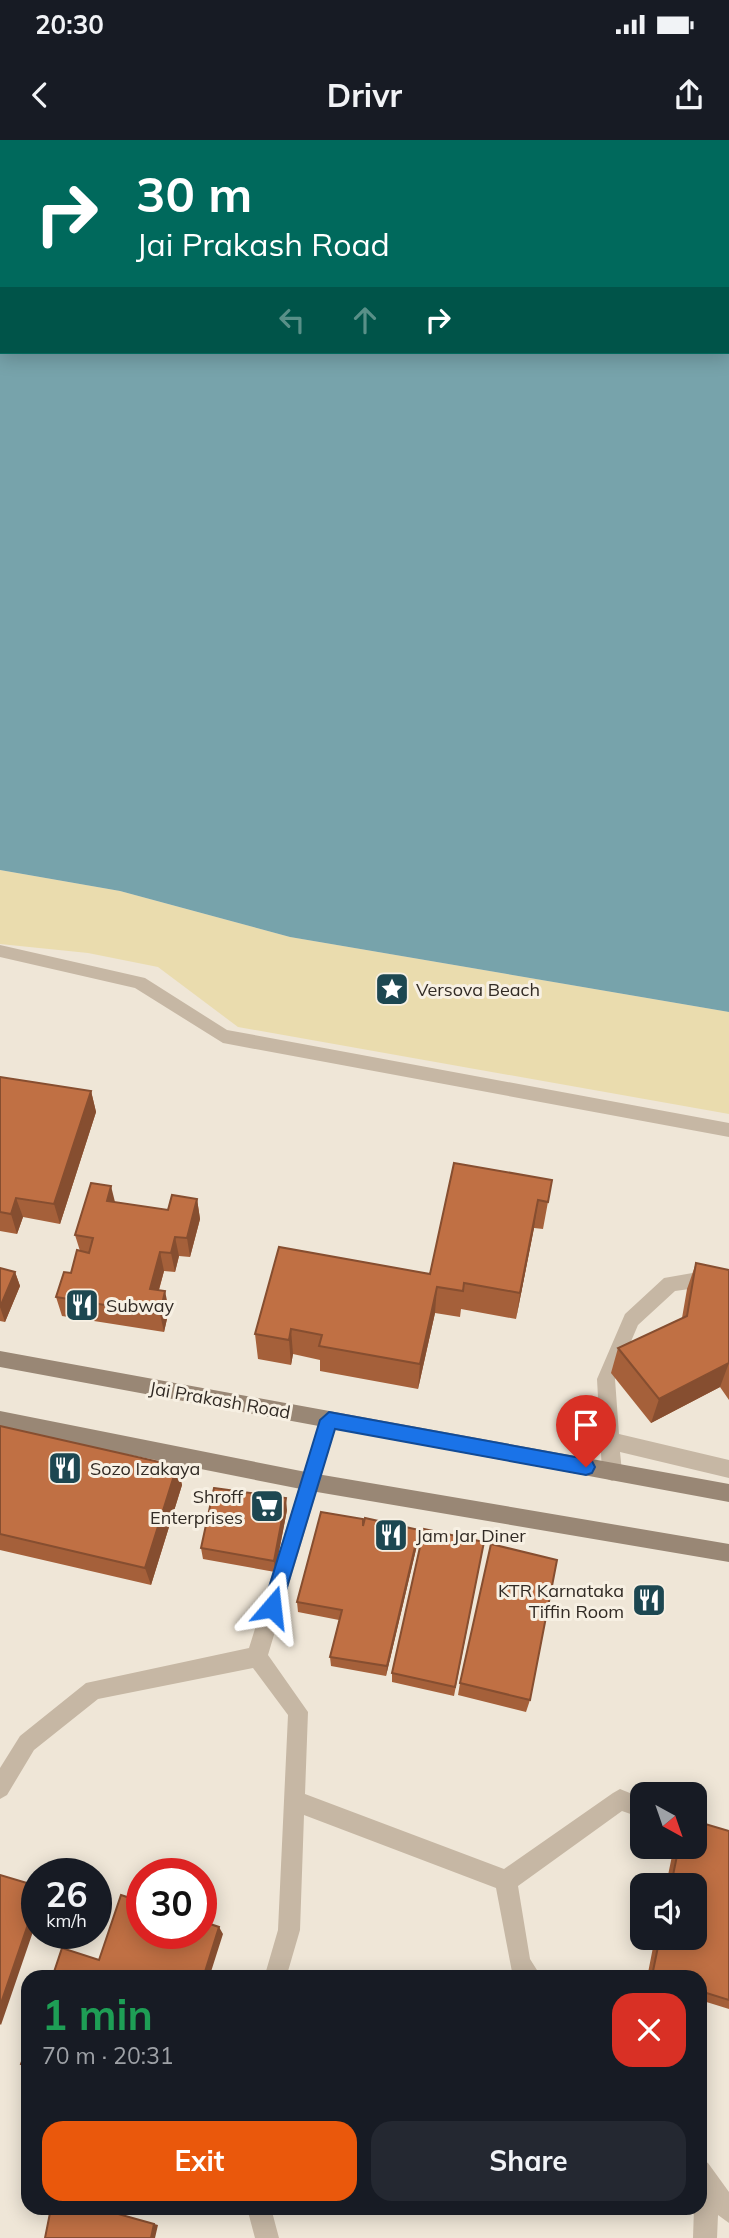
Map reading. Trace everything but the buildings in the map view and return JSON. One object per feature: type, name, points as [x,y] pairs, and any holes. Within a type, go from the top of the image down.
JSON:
[{"type":"main road","name":"Jai Prakash Road","points":[[0,1359],[729,1493]]},
{"type":"main road","points":[[0,1420],[311,1482],[729,1553]]},
{"type":"street","points":[[0,951],[139,983],[223,1036],[729,1130]]},
{"type":"street","points":[[612,1472],[606,1378],[631,1320],[670,1284],[704,1279],[729,1283]]},
{"type":"street","points":[[257,1657],[329,1420]]},
{"type":"street","points":[[612,1441],[729,1469]]},
{"type":"street","points":[[0,1788],[27,1743],[93,1690],[257,1657]]},
{"type":"street","points":[[257,1657],[298,1713],[289,1930],[277,1970]]},
{"type":"street","points":[[293,1800],[506,1881]]},
{"type":"street","points":[[506,1881],[620,1800],[630,1804]]},
{"type":"street","points":[[506,1881],[520,1964],[525,1970]]},
{"type":"street","points":[[707,2182],[729,2211]]},
{"type":"street","points":[[261,2215],[267,2238]]},
{"type":"street","points":[[704,2215],[705,2238]]},
{"type":"sand","name":"Versova Beach","points":[[0,870],[120,891],[290,937],[729,1012],[729,1114],[238,1027],[158,967],[88,953],[0,944]]},
{"type":"water","points":[[0,354],[729,354],[729,1012],[290,937],[120,891],[0,870]]},
{"type":"place","name":"Versova Beach","points":[[392,989]]},
{"type":"place","name":"Subway","points":[[82,1305]]},
{"type":"place","name":"Sozo Izakaya","points":[[65,1468]]},
{"type":"place","name":"Shroff Enterprises","points":[[267,1506]]},
{"type":"place","name":"Jam Jar Diner","points":[[391,1535]]},
{"type":"place","name":"KTR Karnataka Tiffin Room","points":[[649,1600]]},
{"type":"route","points":[[272,1607],[329,1420],[586,1467]]}]
